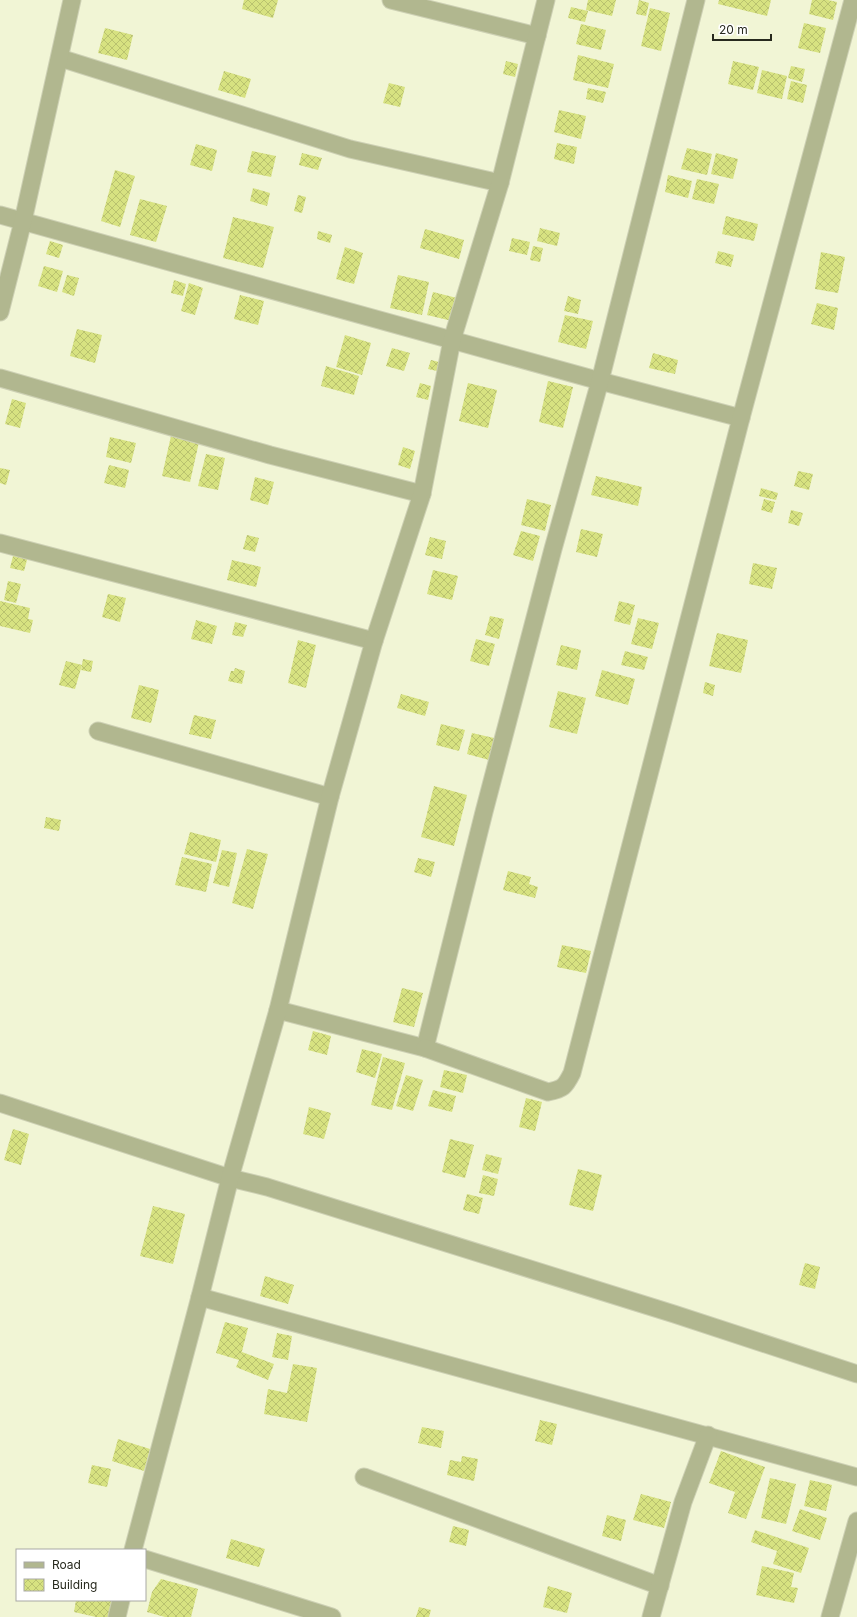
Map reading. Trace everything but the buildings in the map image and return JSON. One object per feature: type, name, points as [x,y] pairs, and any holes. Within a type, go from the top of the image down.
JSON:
[{"type":"street","points":[[0,312],[24,221],[72,0]]},
{"type":"street","points":[[391,0],[537,36]]},
{"type":"street","points":[[133,1549],[230,1178],[278,1010],[330,797],[374,641],[422,494],[452,340],[500,184],[546,0]]},
{"type":"street","points":[[425,1048],[552,549],[600,381],[696,0]]},
{"type":"street","points":[[278,1010],[425,1048],[548,1092],[560,1090],[566,1085],[572,1073],[741,418],[853,0]]},
{"type":"street","points":[[60,58],[350,150],[500,184]]},
{"type":"street","points":[[0,215],[600,381],[741,418]]},
{"type":"street","points":[[0,378],[270,455],[422,494]]},
{"type":"street","points":[[0,542],[374,641]]},
{"type":"street","points":[[98,731],[330,797]]},
{"type":"street","points":[[0,1103],[230,1178],[267,1186],[674,1314],[857,1374]]},
{"type":"street","points":[[200,1297],[857,1477]]},
{"type":"street","points":[[651,1617],[684,1502],[708,1435]]},
{"type":"street","points":[[364,1477],[660,1586]]},
{"type":"street","points":[[830,1617],[857,1521]]},
{"type":"street","points":[[146,1559],[332,1617]]},
{"type":"street","points":[[117,1617],[121,1601]]}]
